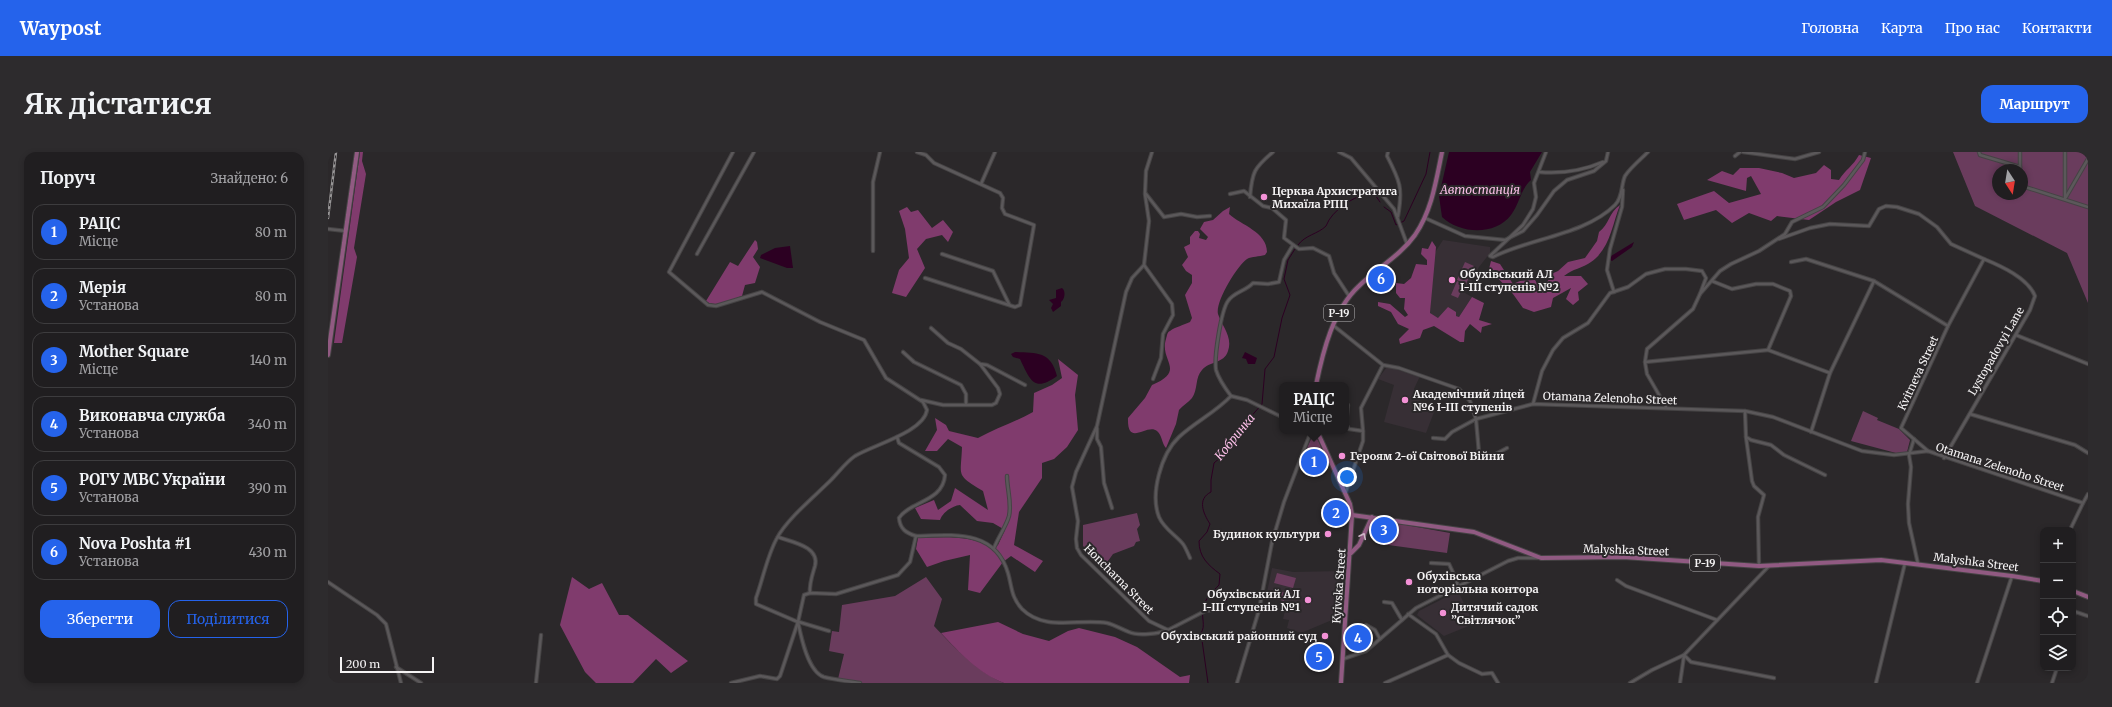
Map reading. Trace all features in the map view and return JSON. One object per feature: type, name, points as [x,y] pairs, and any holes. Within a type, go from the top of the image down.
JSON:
[{"type":"main road","points":[[328,355],[347,231],[357,152]]},
{"type":"main road","name":"Р-19","points":[[1317,382],[1322,356],[1334,326],[1349,296],[1408,244],[1425,218],[1433,194],[1442,152]]},
{"type":"main road","points":[[1317,434],[1345,494],[1352,515]]},
{"type":"main road","name":"Malyshka Street","points":[[1352,515],[1474,532],[1541,558],[1623,557],[1759,566],[1881,560],[2012,576],[2040,581]]},
{"type":"main road","name":"Kyivska Street","points":[[1341,683],[1344,659],[1352,515]]},
{"type":"main road","points":[[1350,553],[1359,545],[1372,517]]},
{"type":"main road","points":[[2076,592],[2088,597]]},
{"type":"street","points":[[734,152],[669,272],[708,305],[716,306],[762,292],[820,322],[864,340],[886,378],[918,399],[927,410],[924,419],[897,437],[868,448],[853,457],[777,537],[756,604],[798,622],[829,631]]},
{"type":"street","points":[[697,254],[754,152]]},
{"type":"street","points":[[873,251],[873,182],[880,152]]},
{"type":"street","points":[[917,152],[926,155],[934,163],[1000,193],[1003,198],[1002,208],[1005,214],[1034,225],[1020,305],[1009,305],[925,278]]},
{"type":"street","points":[[982,184],[995,152]]},
{"type":"street","points":[[1152,152],[1146,171],[1145,194],[1149,221],[1144,265],[1172,304],[1173,309],[1173,315],[1163,334],[1161,358],[1153,379]]},
{"type":"street","points":[[1250,197],[1251,181],[1257,166],[1273,152]]},
{"type":"street","points":[[1339,152],[1351,158],[1394,209],[1408,244]]},
{"type":"street","points":[[1388,152],[1387,156],[1400,183],[1401,200],[1398,216]]},
{"type":"street","points":[[1546,152],[1534,183],[1536,197],[1533,209],[1523,225],[1505,240],[1490,256],[1493,257],[1588,223],[1615,205],[1619,200],[1626,175],[1648,152]]},
{"type":"street","points":[[1425,218],[1465,236],[1505,240],[1523,231],[1537,215],[1554,191],[1567,180],[1594,171],[1606,161],[1608,152]]},
{"type":"street","points":[[1735,156],[1742,152],[1796,159],[1819,152]]},
{"type":"street","points":[[1700,294],[1720,271],[1731,264],[1759,251],[1785,234],[1792,222],[1823,207],[1844,186],[1863,160],[1865,152]]},
{"type":"street","points":[[1979,152],[1980,155],[2008,164]]},
{"type":"street","points":[[2020,152],[2020,164]]},
{"type":"street","points":[[2065,152],[2065,199]]},
{"type":"street","points":[[2065,199],[2088,159]]},
{"type":"street","points":[[1539,172],[1555,174],[1577,171],[1606,161]]},
{"type":"street","points":[[1614,292],[1607,270],[1610,249],[1622,207],[1623,184]]},
{"type":"street","points":[[2028,188],[2088,207]]},
{"type":"street","points":[[1230,194],[1244,191],[1263,206],[1272,208],[1286,220],[1284,238],[1299,249],[1313,248],[1329,256],[1334,273],[1349,296]]},
{"type":"street","points":[[1145,194],[1164,217],[1181,214],[1197,217],[1210,216]]},
{"type":"street","points":[[1776,240],[1810,228],[1830,224],[1869,226],[1879,209],[1886,206],[1897,207],[1919,214],[1937,227],[1951,244],[1984,259],[1948,326]]},
{"type":"street","points":[[328,229],[347,231]]},
{"type":"street","points":[[1279,416],[1264,408],[1231,396],[1220,382],[1216,369],[1220,324],[1228,301],[1232,297],[1246,290],[1253,283],[1268,284],[1279,282],[1284,260],[1293,245]]},
{"type":"street","points":[[942,254],[993,271],[1009,305]]},
{"type":"street","name":"Kvitneva Street","points":[[1791,262],[1806,259],[1874,282],[1948,326],[1901,428],[1928,452]]},
{"type":"street","name":"Lystopadovyi Lane","points":[[1944,458],[2016,335],[2035,296],[2032,289],[2026,284],[2002,268],[1984,259]]},
{"type":"street","name":"Honcharna Street","points":[[1112,508],[1104,483],[1101,447],[1096,435],[1097,426],[1126,292],[1132,278],[1144,265]]},
{"type":"street","points":[[1533,404],[1542,371],[1553,350],[1563,338],[1588,323],[1610,293],[1628,287],[1646,274],[1665,269],[1702,271],[1706,278],[1693,309],[1648,349],[1645,362],[1647,374],[1666,407]]},
{"type":"street","points":[[1712,281],[1732,289],[1756,284],[1773,284],[1786,288],[1790,291],[1791,296],[1768,350]]},
{"type":"street","points":[[1811,432],[1830,373],[1874,282]]},
{"type":"street","points":[[1334,326],[1383,365],[1400,368],[1459,388],[1470,401],[1476,419],[1479,453],[1494,454],[1507,448]]},
{"type":"street","points":[[918,399],[936,404],[992,405],[996,404],[1000,394],[998,388],[980,364],[961,350],[948,343],[931,328]]},
{"type":"street","points":[[2016,335],[2088,364]]},
{"type":"street","points":[[1645,362],[1768,350],[1830,373]]},
{"type":"street","points":[[903,352],[914,362],[961,385],[966,394],[966,404]]},
{"type":"street","points":[[980,364],[987,365],[1025,385]]},
{"type":"street","points":[[1345,494],[1363,441],[1361,408],[1383,365]]},
{"type":"street","points":[[1190,558],[1183,544],[1168,530],[1159,518],[1155,499],[1156,481],[1166,458],[1178,438],[1212,410],[1222,406],[1231,396]]},
{"type":"street","name":"Otamana Zelenoho Street","points":[[1433,438],[1445,439],[1452,432],[1476,419],[1533,404],[1666,407],[1745,411],[1773,417],[1862,451],[1894,455],[1909,455],[1928,452],[2083,503]]},
{"type":"street","points":[[1745,411],[1746,436],[1752,481],[1754,486],[1764,495],[1758,517],[1759,566]]},
{"type":"street","points":[[1970,414],[2075,445],[2088,453]]},
{"type":"street","name":"Honcharna Street","points":[[1097,426],[1076,472],[1072,487],[1078,522],[1076,539],[1077,548],[1081,555],[1150,621],[1168,630]]},
{"type":"street","points":[[1349,429],[1363,431]]},
{"type":"street","points":[[1237,683],[1266,583],[1272,542],[1284,502],[1310,434]]},
{"type":"street","points":[[1746,436],[1751,440],[1771,445],[1784,456],[1825,475]]},
{"type":"street","points":[[897,437],[899,443],[939,467],[945,475],[945,480],[929,499],[903,511],[899,518],[900,527],[909,534],[916,536],[957,535],[976,538],[994,548],[1006,567],[1011,592],[1022,608],[1032,615],[1056,623],[1106,623],[1120,627],[1130,633],[1161,634],[1200,613],[1220,609],[1259,610]]},
{"type":"street","points":[[1914,439],[1909,455],[1912,467],[1908,504],[1909,523],[1918,564]]},
{"type":"street","points":[[994,548],[998,536],[1009,518],[1010,508],[1007,476]]},
{"type":"street","points":[[2071,527],[2088,494]]},
{"type":"street","points":[[731,683],[760,676],[777,679],[780,676],[798,622],[804,596],[810,594],[836,594],[898,575],[910,562],[916,536]]},
{"type":"street","points":[[777,537],[809,548],[815,555],[816,564],[809,587],[810,594]]},
{"type":"street","points":[[1344,659],[1366,650],[1416,608],[1518,558],[1541,558]]},
{"type":"street","points":[[1431,563],[1449,564],[1457,581],[1457,587]]},
{"type":"street","points":[[1876,683],[1906,563]]},
{"type":"street","points":[[1630,683],[1652,670],[1684,655],[1769,565]]},
{"type":"street","points":[[1977,683],[2012,576]]},
{"type":"street","points":[[1617,580],[1626,586],[1717,620]]},
{"type":"street","points":[[328,582],[377,615],[386,624],[401,683]]},
{"type":"street","points":[[1384,602],[1392,603],[1402,620]]},
{"type":"street","points":[[2076,612],[2088,616]]},
{"type":"street","points":[[1408,614],[1436,634],[1448,655],[1468,668],[1482,674],[1492,673],[1498,683]]},
{"type":"street","points":[[798,622],[803,644],[815,671],[822,676],[860,683]]},
{"type":"street","points":[[1366,625],[1375,630],[1380,639]]},
{"type":"street","points":[[536,683],[541,635]]},
{"type":"street","points":[[1385,683],[1448,655]]},
{"type":"street","points":[[1684,655],[1691,662],[1774,678]]},
{"type":"street","points":[[1680,683],[1684,655]]},
{"type":"street","points":[[396,667],[421,683]]},
{"type":"street","points":[[2052,683],[2056,671]]},
{"type":"shaded area","points":[[360,152],[363,152],[362,161],[366,174],[354,248],[357,257],[342,343],[334,343]]},
{"type":"shaded area","points":[[1953,152],[2088,152],[2088,303],[2067,253],[1975,206]]},
{"type":"shaded area","points":[[1859,155],[1871,158],[1860,190],[1836,202],[1809,220],[1777,216],[1771,221],[1749,213],[1732,223],[1716,210],[1684,220],[1677,204],[1714,191],[1729,203],[1761,194],[1751,176],[1747,178],[1746,191],[1707,180],[1722,171],[1733,175],[1740,168],[1759,168],[1782,173],[1794,178],[1816,173],[1824,165],[1831,170],[1831,179],[1839,180]]},
{"type":"shaded area","points":[[1620,205],[1610,236],[1597,257],[1585,266],[1564,276],[1581,276],[1588,284],[1578,292],[1579,300],[1573,305],[1566,299],[1571,288],[1553,298],[1551,307],[1534,312],[1523,308],[1513,294],[1489,269],[1491,261],[1500,264],[1513,284],[1520,281],[1535,280],[1538,285],[1548,281],[1549,275],[1558,271],[1568,262],[1585,258],[1597,241],[1599,232],[1605,226],[1613,211]]},
{"type":"shaded area","points":[[907,207],[911,212],[918,210],[932,228],[943,220],[953,232],[948,242],[942,235],[926,239],[917,249],[925,268],[906,297],[892,293],[899,270],[909,258],[905,229],[899,211]]},
{"type":"shaded area","points":[[1230,207],[1229,214],[1263,239],[1267,252],[1265,255],[1247,259],[1233,276],[1223,293],[1218,308],[1218,314],[1228,336],[1228,351],[1223,358],[1208,365],[1200,373],[1194,395],[1179,410],[1176,424],[1166,448],[1160,435],[1153,429],[1138,433],[1131,432],[1128,418],[1145,398],[1152,385],[1168,375],[1170,365],[1165,347],[1168,332],[1190,322],[1192,318],[1185,295],[1192,283],[1192,275],[1186,271],[1182,265],[1188,257],[1184,247],[1190,244],[1190,237],[1195,231],[1198,231],[1200,234],[1199,238],[1206,240],[1208,237],[1200,229],[1204,222],[1213,220]]},
{"type":"shaded area","points":[[755,240],[757,242],[758,249],[753,257],[760,267],[755,283],[745,285],[742,296],[729,301],[714,304],[706,301],[730,262],[738,266]]},
{"type":"shaded area","name":"Обухівський АЛ І-ІІІ ступенів №2","points":[[1443,240],[1490,247],[1490,253],[1479,267],[1465,293],[1472,297],[1459,317],[1438,318],[1430,314],[1434,254]]},
{"type":"shaded area","points":[[1432,241],[1436,247],[1430,313],[1438,318],[1448,307],[1456,312],[1456,316],[1459,317],[1472,297],[1484,303],[1479,320],[1492,324],[1482,327],[1481,333],[1470,324],[1465,331],[1464,342],[1460,342],[1434,326],[1423,330],[1420,338],[1400,344],[1399,339],[1409,329],[1398,324],[1391,312],[1378,306],[1378,302],[1390,304],[1405,317],[1408,315],[1404,309],[1405,298],[1400,298],[1396,293],[1396,283],[1404,284],[1411,278],[1416,264],[1427,265],[1427,260],[1421,254],[1422,248],[1428,249]]},
{"type":"shaded area","points":[[1465,262],[1474,266],[1466,284],[1457,280]]},
{"type":"shaded area","points":[[1457,281],[1464,285],[1458,298],[1451,295]]},
{"type":"shaded area","points":[[1058,359],[1078,375],[1075,395],[1078,430],[1067,447],[1054,459],[1042,463],[1042,478],[1019,512],[1014,545],[1043,561],[1035,572],[1011,556],[1003,562],[980,593],[968,590],[970,555],[944,561],[927,567],[916,549],[918,538],[948,537],[967,539],[994,548],[998,545],[1005,530],[993,523],[977,521],[960,505],[948,510],[943,514],[940,520],[921,519],[915,508],[934,500],[938,510],[951,501],[955,488],[988,510],[983,491],[964,478],[962,474],[962,447],[948,439],[937,451],[925,451],[937,430],[935,418],[946,425],[949,431],[978,438],[1019,419],[1033,412],[1034,393],[1052,385],[1062,378]]},
{"type":"shaded area","name":"Академічний ліцей №6 І-ІІІ ступенів","points":[[1387,367],[1420,376],[1414,389],[1418,392],[1420,402],[1436,407],[1426,433],[1384,422],[1394,385],[1378,379]]},
{"type":"shaded area","points":[[1863,411],[1878,418],[1877,420],[1899,429],[1910,440],[1907,452],[1896,453],[1851,441]]},
{"type":"shaded area","points":[[1315,438],[1318,440],[1323,452],[1301,462],[1311,439]]},
{"type":"shaded area","points":[[1137,513],[1140,525],[1137,529],[1140,541],[1136,542],[1134,546],[1113,554],[1103,568],[1083,546],[1083,525]]},
{"type":"shaded area","points":[[1395,523],[1450,533],[1447,553],[1381,544],[1382,538],[1393,539]]},
{"type":"shaded area","name":"Обухівський АЛ І-ІІІ ступенів №1","points":[[1272,568],[1293,572],[1342,571],[1340,621],[1332,620],[1301,633],[1287,628],[1289,620],[1283,619],[1287,602],[1266,597]]},
{"type":"shaded area","points":[[1277,573],[1296,578],[1293,588],[1274,583]]},
{"type":"shaded area","points":[[572,577],[589,589],[602,583],[619,615],[628,615],[688,661],[671,673],[656,659],[633,683],[596,683],[585,672],[560,625]]},
{"type":"shaded area","points":[[926,577],[942,599],[934,626],[958,651],[976,666],[985,673],[1004,683],[860,683],[838,679],[844,654],[829,651],[832,631],[839,632],[842,605],[895,596]]},
{"type":"shaded area","points":[[1273,589],[1286,593],[1284,601],[1270,597]]},
{"type":"shaded area","name":"Дитячий садок ”Світлячок”","points":[[1458,591],[1470,616],[1471,625],[1444,636],[1417,615],[1419,611]]},
{"type":"shaded area","points":[[998,622],[1023,634],[1049,641],[1068,631],[1079,628],[1115,637],[1137,647],[1180,677],[1190,675],[1189,683],[1004,683],[978,668],[962,655],[941,633]]},
{"type":"water","name":"Автостанція","points":[[1449,152],[1542,152],[1530,172],[1531,180],[1524,188],[1511,215],[1496,227],[1477,230],[1458,227],[1449,223],[1442,217],[1439,196]]},
{"type":"water","points":[[1634,242],[1632,247],[1612,261],[1610,260],[1611,256]]},
{"type":"water","points":[[790,246],[793,268],[787,268],[760,258],[761,255],[775,248]]},
{"type":"water","points":[[1062,288],[1064,295],[1061,306],[1053,312],[1051,308],[1053,304],[1049,300],[1056,298],[1056,290]]},
{"type":"water","points":[[1015,352],[1036,353],[1042,355],[1051,362],[1057,376],[1043,383],[1038,384],[1034,382],[1030,378],[1020,359],[1013,357],[1011,354]]},
{"type":"water","points":[[1245,352],[1257,358],[1255,364],[1248,364],[1246,359],[1242,358]]},
{"type":"waterway","name":"Кобринка","points":[[1384,207],[1391,212],[1396,225],[1404,221],[1426,174],[1430,152]]},
{"type":"waterway","name":"Кобринка","points":[[1298,245],[1304,239],[1323,229],[1337,210],[1354,198],[1373,192],[1380,202]]},
{"type":"waterway","name":"Кобринка","points":[[1208,683],[1201,633],[1203,627],[1203,611],[1207,599],[1219,585],[1220,574],[1208,564],[1202,556],[1199,547],[1199,541],[1207,532],[1210,524],[1205,515],[1203,502],[1204,498],[1211,492],[1211,480],[1214,463],[1221,457],[1241,428],[1262,404],[1265,369],[1274,357],[1282,318],[1290,295],[1284,279],[1288,260],[1295,249]]},
{"type":"railway","points":[[328,218],[336,152]]},
{"type":"place","name":"Церква Архистратига Михаїла РПЦ","points":[[1264,197]]},
{"type":"place","name":"Nova Poshta #1","points":[[1381,279]]},
{"type":"place","name":"Обухівський АЛ І-ІІІ ступенів №2","points":[[1452,280]]},
{"type":"place","name":"Академічний ліцей №6 І-ІІІ ступенів","points":[[1405,400]]},
{"type":"place","name":"Героям 2-ої Світової Війни","points":[[1342,456]]},
{"type":"place","name":"РАЦС","points":[[1314,462]]},
{"type":"place","name":"Мерія","points":[[1336,513]]},
{"type":"place","name":"Mother Square","points":[[1384,530]]},
{"type":"place","name":"Будинок культури","points":[[1328,534]]},
{"type":"place","name":"Обухівська ноторіальна контора","points":[[1409,582]]},
{"type":"place","name":"Обухівський АЛ І-ІІІ ступенів №1","points":[[1308,600]]},
{"type":"place","name":"Дитячий садок ”Світлячок”","points":[[1443,613]]},
{"type":"place","name":"Обухівський районний суд","points":[[1325,636]]},
{"type":"place","name":"Виконавча служба","points":[[1358,638]]},
{"type":"place","name":"РОГУ МВС України","points":[[1319,657]]}]
